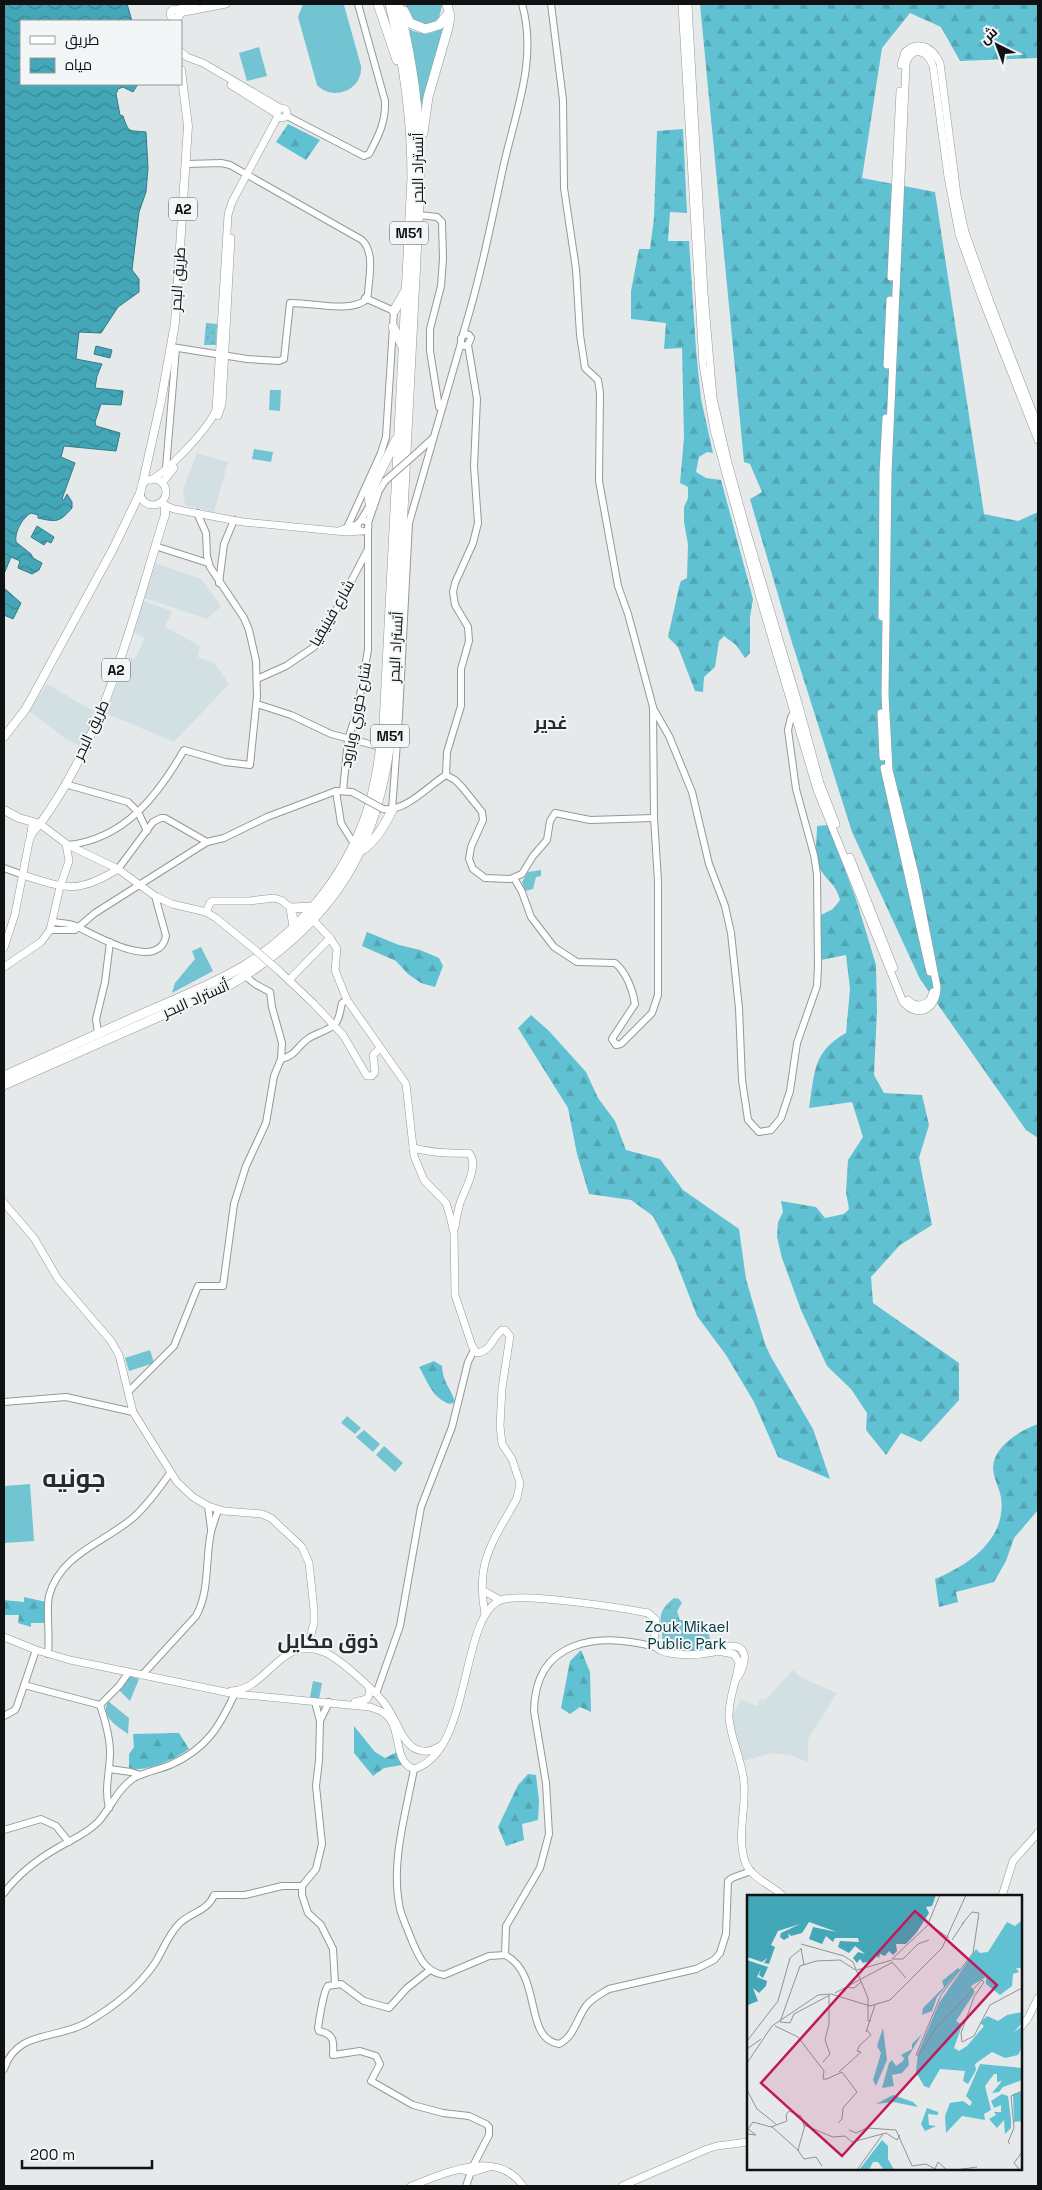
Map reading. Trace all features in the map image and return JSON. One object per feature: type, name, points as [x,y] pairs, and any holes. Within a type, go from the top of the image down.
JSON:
[{"type":"highway","points":[[378,4],[392,42],[401,77],[407,86]]},
{"type":"highway","name":"أتستراد البحر","points":[[4,1076],[237,970],[265,952],[314,907],[358,847],[369,807],[381,747],[386,694],[412,153],[407,86],[390,4]]},
{"type":"highway","points":[[400,4],[408,20],[421,28],[434,27],[449,13]]},
{"type":"highway","name":"أتستراد البحر","points":[[4,1085],[228,986],[280,950],[313,920],[345,881],[382,790],[390,741],[394,684],[420,150],[415,91],[400,4]]},
{"type":"highway","points":[[420,150],[423,145],[424,119],[428,97],[448,28],[449,13],[447,4]]},
{"type":"highway","points":[[394,311],[406,290]]},
{"type":"highway","points":[[393,327],[403,346]]},
{"type":"highway","points":[[370,503],[369,495],[397,438]]},
{"type":"highway","points":[[400,566],[405,602]]},
{"type":"highway","points":[[394,684],[402,643]]},
{"type":"highway","points":[[358,847],[369,845],[381,830],[387,809]]},
{"type":"highway","points":[[294,927],[291,908],[314,907]]},
{"type":"main road","points":[[176,13],[196,4]]},
{"type":"main road","points":[[176,13],[226,4]]},
{"type":"main road","points":[[682,4],[703,365],[714,430],[729,486],[797,709]]},
{"type":"main road","points":[[688,4],[704,294],[713,398],[727,459],[797,709],[817,790],[907,1003],[914,1010],[935,1002],[938,986],[915,874],[889,770],[884,695],[888,473],[900,164],[906,64],[908,56],[915,52],[921,51],[928,56],[933,66],[948,177],[959,234],[1038,440]]},
{"type":"main road","points":[[927,1006],[933,997],[932,981],[905,853],[886,782],[881,737],[883,473],[894,194],[902,61],[905,52],[912,46],[926,47],[937,57],[940,64],[957,195],[965,232],[1038,426]]},
{"type":"main road","points":[[182,53],[282,114],[232,202],[228,215],[223,354],[216,410],[212,420],[165,472],[141,488],[145,502],[234,520],[284,527],[344,530],[362,526]]},
{"type":"main road","name":"طريق البحر","points":[[4,737],[25,710],[114,549],[141,488],[174,348],[188,126],[182,78]]},
{"type":"main road","points":[[151,480],[162,483],[165,472]]},
{"type":"main road","name":"A2","points":[[162,483],[166,495],[162,504]]},
{"type":"main road","name":"طريق البحر","points":[[36,824],[59,798],[100,713],[123,651],[165,515],[162,504]]},
{"type":"main road","points":[[4,810],[36,824],[67,844],[118,869],[156,896],[172,904],[206,912],[216,918],[278,970],[334,1025],[351,1047],[367,1076],[372,1076],[376,1072],[373,1054],[380,1048]]},
{"type":"main road","points":[[4,948],[14,920],[31,835],[36,824]]},
{"type":"main road","points":[[4,967],[8,960],[42,942],[50,930],[60,887],[69,861],[67,844]]},
{"type":"main road","points":[[23,875],[60,887],[87,885],[118,869]]},
{"type":"main road","points":[[206,912],[213,901],[249,901],[274,898],[281,900],[291,908]]},
{"type":"main road","points":[[313,920],[330,938],[337,951],[335,970],[347,1000],[406,1084],[414,1156],[424,1180],[447,1206],[454,1232]]},
{"type":"main road","points":[[288,980],[330,938]]},
{"type":"main road","points":[[413,1148],[456,1155],[469,1153],[472,1156],[469,1179],[460,1204],[454,1232],[455,1294],[474,1350],[477,1353],[485,1351],[502,1330],[505,1330],[510,1336],[502,1388],[500,1426],[502,1444],[512,1459],[520,1483],[518,1498],[486,1555],[483,1588],[485,1617]]},
{"type":"main road","points":[[4,1202],[34,1238],[58,1279],[111,1341],[119,1356],[134,1412],[170,1473],[193,1497],[208,1506],[218,1510],[267,1516],[276,1520],[302,1547],[309,1564],[314,1610],[313,1627],[307,1648]]},
{"type":"main road","points":[[483,1588],[500,1600],[535,1598],[651,1614],[656,1624],[653,1640],[655,1647],[667,1652],[698,1655],[735,1646],[744,1654],[744,1666],[735,1680],[729,1705],[731,1732],[744,1784],[742,1847],[746,1862],[751,1871],[782,1895]]},
{"type":"main road","points":[[485,1617],[502,1603],[517,1599]]},
{"type":"main road","points":[[235,1692],[257,1680],[288,1653],[307,1648],[323,1652],[334,1658],[376,1694],[394,1718],[402,1742],[403,1760],[409,1767],[414,1769],[425,1764],[437,1754],[444,1743],[464,1686],[480,1627],[485,1617],[500,1600]]},
{"type":"main road","points":[[4,1637],[48,1654],[225,1691],[253,1696],[370,1707],[386,1714],[402,1742],[426,1752],[434,1750],[444,1743]]},
{"type":"main road","points":[[253,1696],[257,1680]]},
{"type":"main road","points":[[347,1704],[367,1699],[369,1695],[368,1688]]},
{"type":"main road","points":[[425,1764],[428,1757],[426,1752]]},
{"type":"main road","points":[[1002,1895],[1013,1861],[1038,1833]]},
{"type":"main road","points":[[1022,2026],[1038,1998]]},
{"type":"main road","points":[[622,2186],[707,2149],[747,2142]]},
{"type":"main road","points":[[412,2186],[461,2170],[492,2167],[514,2176],[523,2186]]},
{"type":"street","points":[[282,114],[301,122],[364,156],[368,154],[383,125],[385,107],[381,84],[358,4]]},
{"type":"street","points":[[387,809],[395,782],[409,523],[440,410],[477,288],[525,78],[528,63],[528,27],[522,4]]},
{"type":"street","points":[[553,5],[563,100],[564,188],[576,269],[580,336],[585,368],[598,380],[600,393],[599,481],[618,586],[628,614],[653,707],[669,736],[692,792],[709,864],[725,906],[731,933],[739,1008],[742,1080],[748,1120],[759,1132],[771,1130],[781,1118],[790,1091],[801,1028],[817,986],[817,874],[814,855],[796,789],[790,752],[788,722],[797,709]]},
{"type":"street","points":[[186,165],[230,165],[366,247],[365,298]]},
{"type":"street","points":[[418,215],[437,217],[442,222],[443,259],[441,286],[430,329],[430,351],[440,410]]},
{"type":"street","points":[[174,348],[271,358],[282,356],[288,300],[350,304],[365,298]]},
{"type":"street","points":[[344,530],[352,517],[381,453],[386,437],[394,311],[365,298]]},
{"type":"street","points":[[446,775],[447,752],[460,706],[461,669],[469,641],[468,627],[455,605],[455,583],[473,543],[478,522],[474,466],[477,399],[468,345],[471,340],[470,336],[463,334]]},
{"type":"street","points":[[461,343],[464,346],[468,345]]},
{"type":"street","name":"طريق البحر","points":[[165,472],[174,348]]},
{"type":"street","points":[[362,526],[370,503],[385,481],[434,437]]},
{"type":"street","points":[[362,526],[378,490]]},
{"type":"street","points":[[67,844],[92,840],[114,830],[138,812],[161,788],[184,750],[225,762],[250,765],[257,704],[256,661],[248,625],[219,583],[208,563],[206,533],[197,513]]},
{"type":"street","points":[[352,517],[362,526]]},
{"type":"street","points":[[219,583],[226,536],[234,520]]},
{"type":"street","name":"شارع خوري وبارود","points":[[358,847],[341,822],[340,791],[348,739],[357,712],[368,650],[369,538],[362,526]]},
{"type":"street","points":[[155,546],[208,563]]},
{"type":"street","name":"شارع فينيقيا","points":[[257,678],[286,666],[310,652],[320,638],[368,550]]},
{"type":"street","points":[[257,704],[284,713],[331,734],[381,747]]},
{"type":"street","points":[[514,878],[522,892],[531,917],[554,948],[577,962],[615,963],[623,972],[633,994],[635,1004],[612,1039],[616,1045],[621,1044],[652,1012],[658,995],[658,881],[654,818],[653,707]]},
{"type":"street","points":[[446,775],[462,787],[482,812],[483,820],[469,853],[473,869],[485,878],[514,878],[522,874],[533,856],[547,840],[550,821],[555,813],[590,820],[654,818]]},
{"type":"street","points":[[50,930],[74,930],[78,928],[89,918],[201,846],[224,838],[267,817],[340,791],[363,798],[387,809],[405,804],[446,775]]},
{"type":"street","points":[[65,784],[123,800],[131,804],[138,812],[147,831]]},
{"type":"street","points":[[118,869],[156,819],[165,818],[208,842]]},
{"type":"street","points":[[199,838],[201,846]]},
{"type":"street","points":[[4,868],[23,875]]},
{"type":"street","points":[[53,922],[78,928],[110,942],[141,952],[156,950],[166,940],[166,930],[156,896]]},
{"type":"street","points":[[98,1033],[96,1019],[105,982],[110,942]]},
{"type":"street","points":[[128,1392],[174,1346],[198,1286],[224,1286],[234,1204],[246,1166],[266,1123],[274,1076],[281,1059],[282,1043],[270,992],[245,976]]},
{"type":"street","points":[[281,1059],[293,1056],[299,1046],[334,1025],[338,1019],[342,1003],[347,1000]]},
{"type":"street","points":[[376,1694],[400,1626],[421,1507],[449,1433],[468,1362],[474,1350]]},
{"type":"street","points":[[4,1402],[62,1397],[134,1412]]},
{"type":"street","points":[[119,1408],[130,1401]]},
{"type":"street","points":[[48,1654],[49,1598],[59,1574],[73,1558],[134,1518],[155,1495],[170,1473]]},
{"type":"street","points":[[208,1506],[211,1532]]},
{"type":"street","points":[[142,1674],[197,1613],[204,1591],[211,1532],[218,1510]]},
{"type":"street","points":[[505,1955],[506,1926],[540,1868],[549,1834],[546,1783],[541,1745],[535,1722],[534,1701],[541,1674],[554,1657],[588,1642],[610,1640],[635,1642],[655,1647]]},
{"type":"street","points":[[4,1716],[17,1706],[36,1650]]},
{"type":"street","points":[[100,1705],[129,1672]]},
{"type":"street","points":[[24,1684],[100,1705]]},
{"type":"street","points":[[4,1893],[33,1864],[88,1832],[109,1808],[121,1789],[140,1775],[181,1760],[200,1746],[219,1726],[228,1711],[235,1692]]},
{"type":"street","points":[[315,1702],[320,1721],[316,1786],[322,1844],[316,1869],[302,1886],[303,1900],[308,1913],[321,1925],[333,1949],[335,1984]]},
{"type":"street","points":[[320,1721],[329,1702]]},
{"type":"street","points":[[100,1705],[110,1749],[106,1788],[109,1808]]},
{"type":"street","points":[[109,1769],[140,1775]]},
{"type":"street","points":[[414,1769],[400,1845],[398,1894],[404,1922],[417,1953],[430,1970],[444,1975],[489,1956],[505,1955],[514,1960],[523,1970],[540,2030],[550,2040],[559,2044],[570,2035],[587,2005],[603,1993],[624,1984],[696,1969],[714,1960],[720,1953],[726,1934],[728,1881],[751,1871]]},
{"type":"street","points":[[4,1830],[42,1819],[56,1826],[68,1842]]},
{"type":"street","points":[[4,2069],[11,2054],[22,2044],[76,2028],[120,2000],[150,1970],[180,1923],[206,1906],[214,1896],[245,1895],[282,1886],[302,1886]]},
{"type":"street","points":[[430,1970],[408,1988],[389,2008],[364,2001],[343,1985],[335,1984],[327,1987],[324,1991],[318,2028],[319,2031],[330,2034],[333,2038],[333,2055],[353,2051],[371,2053],[378,2058],[380,2062],[371,2081],[403,2101],[424,2109],[469,2116],[484,2122],[489,2127],[489,2133],[467,2184]]},
{"type":"shaded area","points":[[197,453],[228,462],[214,512],[185,505],[183,490]]},
{"type":"shaded area","points":[[155,563],[201,579],[221,606],[207,619],[144,598]]},
{"type":"shaded area","points":[[141,600],[172,611],[165,627],[200,646],[198,657],[214,663],[229,684],[174,742],[105,713],[129,657],[135,659],[145,638],[131,631]]},
{"type":"shaded area","points":[[47,684],[97,713],[80,746],[66,739],[29,711]]},
{"type":"shaded area","points":[[793,1670],[802,1678],[837,1693],[808,1739],[808,1762],[791,1755],[772,1753],[743,1761],[733,1725],[733,1714],[741,1699],[756,1706],[761,1699],[765,1700]]},
{"type":"green space","points":[[303,4],[344,5],[361,66],[357,81],[346,91],[331,93],[317,85],[298,17]]},
{"type":"green space","points":[[405,4],[442,5],[439,18],[428,25],[423,25],[414,20]]},
{"type":"green space","points":[[700,4],[1038,4],[1038,58],[960,61],[941,27],[910,13],[882,48],[862,178],[935,192],[984,514],[1018,521],[1038,512],[1038,1138],[1026,1130],[920,979],[852,832],[790,636],[750,499],[762,492],[750,464],[744,462]]},
{"type":"green space","points":[[442,26],[445,26],[421,106],[409,29],[427,34],[435,32]]},
{"type":"green space","points":[[259,47],[267,76],[247,81],[239,53]]},
{"type":"green space","points":[[288,124],[320,140],[306,160],[276,142]]},
{"type":"green space","points":[[683,129],[687,213],[670,212],[668,241],[689,241],[701,399],[713,453],[707,452],[699,457],[696,472],[706,478],[721,480],[753,599],[750,617],[750,653],[745,658],[736,645],[724,636],[719,641],[715,667],[704,677],[703,692],[695,691],[678,647],[668,637],[679,587],[681,581],[687,578],[688,544],[684,522],[684,507],[688,498],[688,487],[680,483],[684,438],[682,348],[664,349],[666,323],[631,319],[631,291],[639,249],[650,249],[654,218],[657,131]]},
{"type":"green space","points":[[206,323],[217,324],[216,345],[204,345]]},
{"type":"green space","points":[[270,390],[281,390],[280,411],[269,410]]},
{"type":"green space","points":[[254,449],[273,452],[271,462],[252,459]]},
{"type":"green space","points":[[828,825],[856,899],[876,965],[877,1011],[874,1075],[884,1093],[922,1095],[929,1125],[919,1158],[932,1225],[900,1245],[871,1277],[873,1303],[959,1363],[959,1400],[921,1442],[901,1433],[886,1455],[866,1430],[867,1413],[851,1389],[827,1366],[801,1310],[782,1258],[777,1237],[778,1222],[783,1212],[781,1201],[816,1207],[825,1218],[844,1214],[849,1209],[846,1192],[848,1160],[863,1137],[852,1102],[809,1108],[817,1064],[827,1048],[846,1033],[850,989],[846,955],[821,960],[819,916],[833,909],[840,900],[836,889],[819,867],[817,858],[817,826]]},
{"type":"green space","points":[[541,870],[541,876],[536,877],[533,889],[525,891],[522,882],[528,872]]},
{"type":"green space","points":[[367,932],[439,958],[443,966],[435,987],[421,983],[408,974],[396,961],[362,946]]},
{"type":"green space","points":[[201,947],[213,971],[172,993],[175,983],[195,959],[192,951]]},
{"type":"green space","points":[[531,1015],[549,1031],[586,1072],[598,1098],[615,1121],[626,1150],[660,1159],[683,1190],[739,1229],[746,1279],[765,1344],[813,1429],[830,1479],[778,1457],[754,1402],[726,1355],[697,1316],[675,1259],[653,1216],[631,1200],[589,1194],[577,1154],[568,1108],[518,1028]]},
{"type":"green space","points":[[150,1350],[154,1363],[129,1371],[125,1358]]},
{"type":"green space","points":[[434,1361],[442,1366],[445,1381],[455,1402],[450,1404],[439,1398],[431,1389],[419,1367]]},
{"type":"green space","points":[[347,1416],[361,1428],[355,1434],[341,1423]]},
{"type":"green space","points":[[1038,1424],[1038,1510],[1014,1538],[1006,1561],[994,1582],[956,1592],[958,1602],[939,1607],[935,1579],[961,1566],[972,1558],[992,1538],[998,1526],[1001,1512],[1001,1497],[993,1467],[998,1452],[1009,1440],[1024,1430]]},
{"type":"green space","points":[[364,1430],[380,1444],[373,1452],[356,1437]]},
{"type":"green space","points":[[384,1446],[403,1463],[395,1472],[376,1455]]},
{"type":"green space","points":[[30,1484],[34,1541],[4,1543],[4,1486]]},
{"type":"green space","points":[[24,1597],[46,1602],[45,1623],[31,1623],[31,1627],[18,1623],[19,1615],[4,1615],[4,1600],[24,1602]]},
{"type":"green space","name":"Zouk Mikael Public Park","points":[[674,1598],[679,1599],[682,1603],[677,1611],[680,1620],[700,1624],[709,1635],[710,1641],[700,1650],[687,1652],[661,1646],[661,1615]]},
{"type":"green space","points":[[581,1650],[590,1672],[591,1712],[580,1707],[570,1714],[561,1708],[570,1661]]},
{"type":"green space","points":[[129,1676],[139,1679],[130,1701],[119,1690]]},
{"type":"green space","points":[[313,1681],[322,1683],[319,1699],[310,1697]]},
{"type":"green space","points":[[108,1701],[129,1718],[128,1734],[108,1716],[106,1707]]},
{"type":"green space","points":[[354,1726],[375,1752],[385,1758],[397,1752],[402,1765],[384,1768],[373,1776],[354,1753]]},
{"type":"green space","points":[[179,1733],[189,1749],[175,1758],[160,1764],[129,1770],[129,1754],[134,1747],[133,1734]]},
{"type":"green space","points":[[528,1774],[536,1775],[539,1801],[538,1820],[522,1824],[524,1840],[506,1846],[498,1827],[518,1785]]},
{"type":"water","points":[[4,4],[127,4],[132,20],[20,20],[20,85],[137,85],[133,92],[123,87],[118,89],[116,94],[120,115],[123,116],[128,128],[133,131],[146,132],[148,168],[146,192],[139,212],[132,270],[139,279],[139,292],[118,307],[101,333],[79,332],[76,359],[102,364],[95,388],[123,391],[121,405],[101,404],[95,422],[96,426],[120,433],[116,451],[64,446],[61,457],[75,463],[62,499],[64,500],[67,494],[72,502],[72,508],[57,520],[38,518],[38,515],[31,513],[28,515],[18,529],[16,542],[31,554],[33,558],[42,563],[39,570],[32,574],[18,568],[20,561],[11,557],[4,574]]},
{"type":"water","points":[[96,346],[112,350],[110,358],[94,354]]},
{"type":"water","points":[[37,526],[54,537],[51,543],[47,541],[44,545],[31,537]]},
{"type":"water","points":[[4,588],[21,603],[13,619],[4,615]]},
{"type":"district","name":"غدير","points":[[551,723]]},
{"type":"district","name":"جونيه","points":[[74,1478]]},
{"type":"district","name":"ذوق مكايل","points":[[328,1641]]}]
